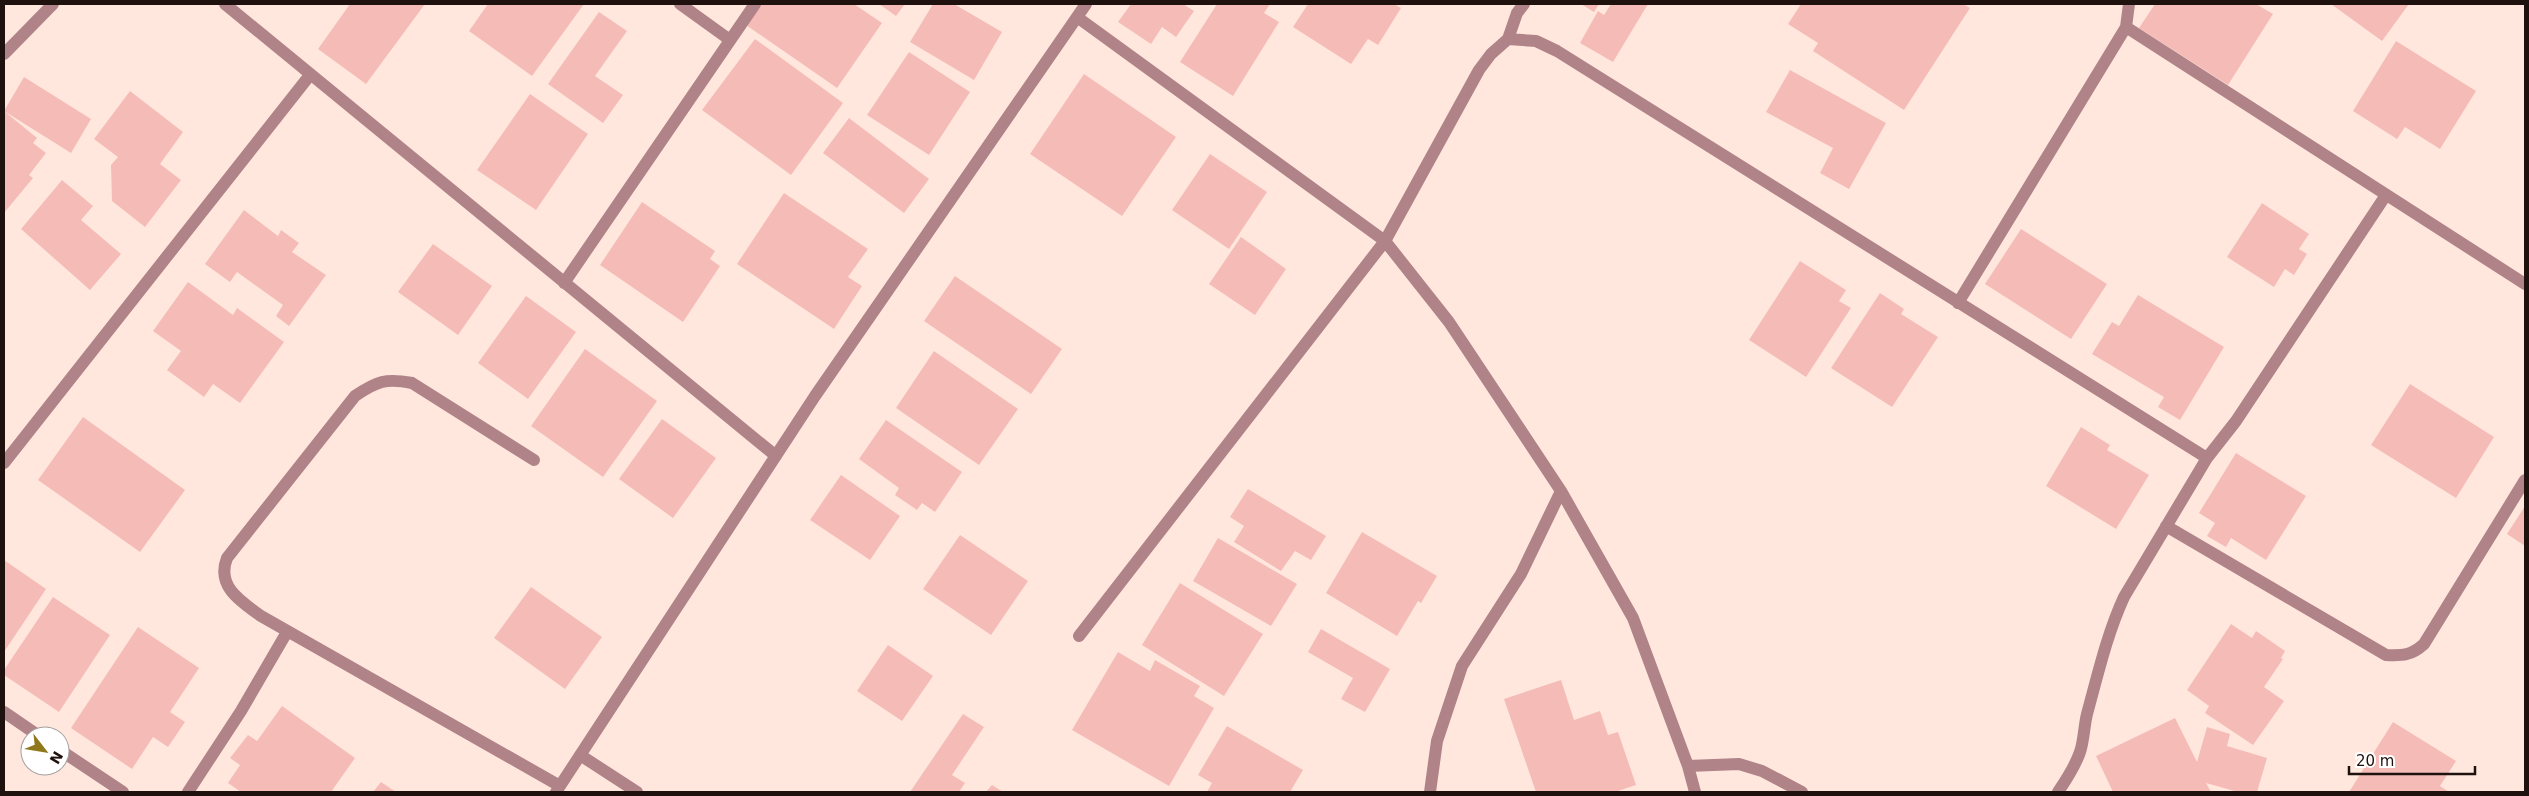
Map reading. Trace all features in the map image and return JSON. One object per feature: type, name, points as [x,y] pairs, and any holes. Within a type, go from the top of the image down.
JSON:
[{"type":"street","points":[[4,54],[53,4]]},
{"type":"street","points":[[224,4],[776,456]]},
{"type":"street","points":[[680,4],[730,40]]},
{"type":"street","points":[[564,283],[755,4]]},
{"type":"street","points":[[534,460],[412,383],[392,379],[374,383],[355,396],[227,558],[222,570],[226,584],[238,599],[260,616],[558,789],[776,456],[1086,4]]},
{"type":"street","points":[[1079,636],[1385,241],[1479,70],[1491,54],[1508,39],[1517,14],[1524,4]]},
{"type":"street","points":[[1958,302],[2126,27],[2129,4]]},
{"type":"street","points":[[1077,17],[1385,241],[1449,322],[1561,491],[1633,618],[1688,766],[1695,792]]},
{"type":"street","points":[[2126,27],[2525,284]]},
{"type":"street","points":[[1508,39],[1536,41],[1557,51],[2207,458]]},
{"type":"street","points":[[4,463],[310,75]]},
{"type":"street","points":[[2058,792],[2071,773],[2081,751],[2085,722],[2114,618],[2124,596],[2207,458],[2236,421],[2386,195]]},
{"type":"street","points":[[2166,526],[2386,656],[2402,656],[2414,652],[2424,644],[2525,480]]},
{"type":"street","points":[[1430,792],[1437,740],[1462,666],[1520,574],[1561,491]]},
{"type":"street","points":[[188,792],[241,711],[287,632]]},
{"type":"street","points":[[4,712],[24,726]]},
{"type":"street","points":[[580,755],[637,792]]},
{"type":"street","points":[[70,757],[123,792]]},
{"type":"street","points":[[1688,766],[1739,764],[1762,770],[1802,792]]},
{"type":"building","points":[[350,4],[425,4],[366,84],[318,49]]},
{"type":"building","points":[[488,4],[584,4],[532,76],[469,31]]},
{"type":"building","points":[[761,4],[854,4],[882,23],[837,88],[746,25]]},
{"type":"building","points":[[879,4],[905,4],[896,16]]},
{"type":"building","points":[[933,4],[954,4],[1002,32],[974,80],[910,42]]},
{"type":"building","points":[[1131,4],[1183,4],[1194,11],[1176,37],[1162,27],[1151,44],[1118,22]]},
{"type":"building","points":[[1217,4],[1270,4],[1264,13],[1279,22],[1233,96],[1180,62]]},
{"type":"building","points":[[1308,4],[1394,4],[1401,8],[1378,45],[1368,39],[1351,64],[1293,27]]},
{"type":"building","points":[[1581,4],[1599,4],[1594,12]]},
{"type":"building","points":[[1611,4],[1648,4],[1613,62],[1580,43],[1598,11],[1604,15]]},
{"type":"building","points":[[1801,4],[1963,4],[1970,8],[1904,110],[1813,51],[1818,43],[1788,24]]},
{"type":"building","points":[[2155,4],[2256,4],[2273,14],[2228,85],[2139,28]]},
{"type":"building","points":[[2331,4],[2409,4],[2382,41]]},
{"type":"building","points":[[599,12],[627,31],[595,76],[623,95],[603,123],[548,84]]},
{"type":"building","points":[[755,39],[843,103],[791,175],[702,110]]},
{"type":"building","points":[[2396,41],[2476,91],[2440,149],[2405,127],[2397,139],[2353,111]]},
{"type":"building","points":[[909,52],[970,92],[929,155],[867,115]]},
{"type":"building","points":[[1790,70],[1886,123],[1849,189],[1820,173],[1833,148],[1766,112]]},
{"type":"building","points":[[1084,74],[1176,137],[1122,216],[1030,154]]},
{"type":"building","points":[[24,77],[91,119],[71,153],[4,111]]},
{"type":"building","points":[[130,91],[183,132],[160,164],[181,180],[145,227],[112,201],[111,165],[118,157],[94,139]]},
{"type":"building","points":[[530,94],[588,134],[536,210],[477,170]]},
{"type":"building","points":[[4,111],[37,138],[33,143],[46,153],[29,175],[33,178],[4,213]]},
{"type":"building","points":[[849,118],[929,179],[904,213],[823,153]]},
{"type":"building","points":[[1210,154],[1267,192],[1229,249],[1172,210]]},
{"type":"building","points":[[62,180],[93,206],[81,220],[121,254],[90,290],[21,229]]},
{"type":"building","points":[[784,193],[868,249],[848,277],[862,286],[834,329],[737,264]]},
{"type":"building","points":[[642,202],[715,251],[710,259],[720,266],[683,322],[600,265]]},
{"type":"building","points":[[2262,203],[2309,234],[2299,249],[2307,254],[2294,275],[2285,269],[2274,287],[2227,257]]},
{"type":"building","points":[[244,210],[278,236],[281,230],[299,243],[292,252],[326,275],[289,326],[276,316],[283,305],[237,272],[230,282],[205,264]]},
{"type":"building","points":[[2021,229],[2107,284],[2071,339],[1985,284]]},
{"type":"building","points":[[1241,237],[1286,269],[1255,315],[1209,284]]},
{"type":"building","points":[[433,244],[492,286],[458,335],[398,292]]},
{"type":"building","points":[[1800,261],[1846,290],[1839,301],[1851,308],[1806,377],[1749,340]]},
{"type":"building","points":[[955,276],[1062,349],[1031,394],[924,321]]},
{"type":"building","points":[[188,282],[233,315],[237,308],[284,342],[240,403],[213,384],[204,397],[167,370],[181,351],[153,331]]},
{"type":"building","points":[[1880,293],[1904,309],[1901,314],[1938,337],[1892,407],[1831,368]]},
{"type":"building","points":[[2138,295],[2224,347],[2180,420],[2158,407],[2164,397],[2092,354],[2112,322],[2119,326]]},
{"type":"building","points":[[526,296],[576,332],[528,399],[478,363]]},
{"type":"building","points":[[585,349],[657,401],[603,477],[531,426]]},
{"type":"building","points":[[934,351],[1018,409],[979,465],[896,408]]},
{"type":"building","points":[[2410,384],[2494,437],[2456,498],[2371,445]]},
{"type":"building","points":[[83,417],[185,490],[140,552],[38,480]]},
{"type":"building","points":[[662,419],[716,458],[673,518],[619,479]]},
{"type":"building","points":[[886,420],[962,472],[935,512],[922,503],[917,510],[895,495],[899,488],[859,459]]},
{"type":"building","points":[[2081,427],[2110,445],[2107,450],[2149,475],[2116,529],[2046,486]]},
{"type":"building","points":[[2236,453],[2306,496],[2266,560],[2231,538],[2226,547],[2207,536],[2215,523],[2199,513]]},
{"type":"building","points":[[841,475],[900,516],[870,560],[810,520]]},
{"type":"building","points":[[1248,489],[1326,536],[1311,560],[1295,551],[1281,571],[1234,542],[1244,526],[1230,517]]},
{"type":"building","points":[[2525,506],[2525,546],[2507,534]]},
{"type":"building","points":[[1362,532],[1437,576],[1421,603],[1418,601],[1397,636],[1326,593]]},
{"type":"building","points":[[960,535],[1028,581],[991,635],[923,589]]},
{"type":"building","points":[[1218,538],[1297,584],[1271,626],[1193,581]]},
{"type":"building","points":[[4,560],[46,589],[4,652]]},
{"type":"building","points":[[1180,583],[1263,634],[1224,696],[1142,645]]},
{"type":"building","points":[[531,587],[602,637],[565,689],[494,638]]},
{"type":"building","points":[[53,597],[110,635],[59,712],[4,675],[4,670]]},
{"type":"building","points":[[2231,624],[2252,638],[2256,631],[2285,651],[2281,658],[2283,659],[2264,687],[2284,701],[2253,745],[2205,713],[2209,706],[2187,690]]},
{"type":"building","points":[[138,627],[199,668],[170,712],[185,722],[168,747],[153,737],[132,769],[71,728]]},
{"type":"building","points":[[1321,629],[1390,669],[1365,712],[1341,699],[1353,678],[1308,652]]},
{"type":"building","points":[[888,645],[933,676],[902,721],[857,691]]},
{"type":"building","points":[[1118,652],[1150,671],[1155,660],[1200,686],[1194,696],[1214,708],[1169,786],[1072,730]]},
{"type":"building","points":[[1561,680],[1574,720],[1600,711],[1608,735],[1618,732],[1636,785],[1615,792],[1536,792],[1504,699]]},
{"type":"building","points":[[282,706],[355,758],[331,792],[241,792],[228,783],[240,765],[230,758],[248,735],[257,741]]},
{"type":"building","points":[[963,714],[984,727],[952,775],[965,783],[959,792],[910,792]]},
{"type":"building","points":[[2175,718],[2197,762],[2207,727],[2230,734],[2227,746],[2267,758],[2257,792],[2238,792],[2206,783],[2211,792],[2113,792],[2096,756]]},
{"type":"building","points":[[2393,722],[2456,761],[2440,786],[2449,792],[2349,792]]},
{"type":"building","points":[[1227,726],[1303,770],[1290,792],[1207,792],[1212,783],[1198,775]]},
{"type":"building","points":[[381,782],[396,792],[373,792]]},
{"type":"building","points":[[992,785],[1003,792],[986,792]]}]
